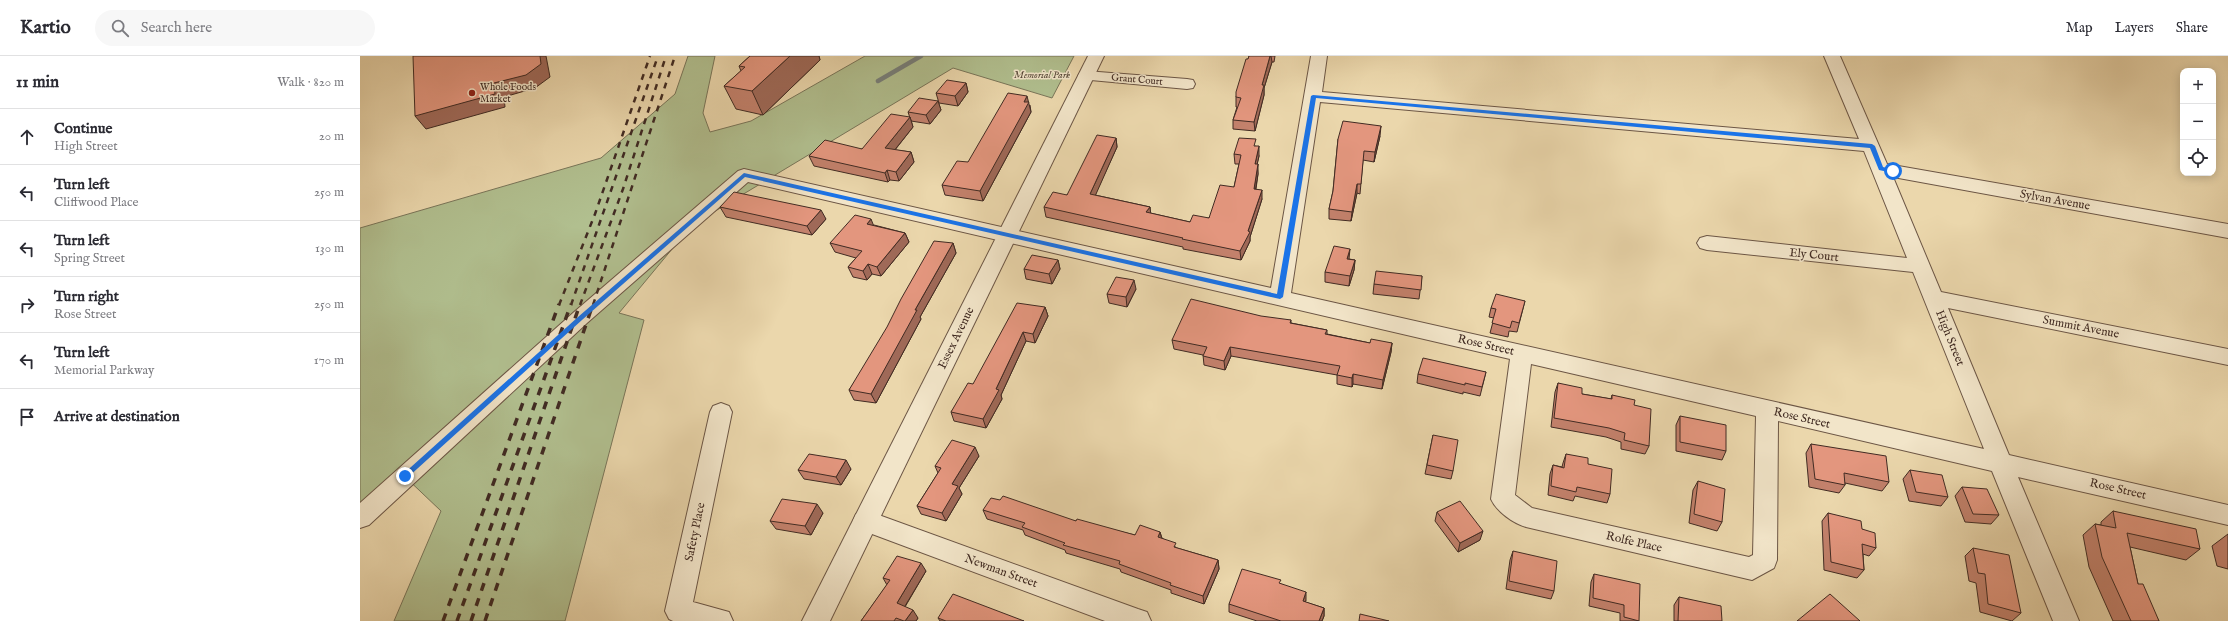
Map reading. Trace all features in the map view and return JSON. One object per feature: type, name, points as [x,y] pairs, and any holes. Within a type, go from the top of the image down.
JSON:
[{"type":"street","name":"Essex Avenue","points":[[816,621],[1096,56]]},
{"type":"street","points":[[1280,297],[1319,56]]},
{"type":"street","name":"High Street","points":[[1832,56],[1872,146],[1999,462],[2066,621]]},
{"type":"street","name":"Grant Court","points":[[1086,76],[1187,84]]},
{"type":"street","points":[[1313,96],[1872,146]]},
{"type":"street","name":"Sylvan Avenue","points":[[1881,169],[2228,231]]},
{"type":"street","name":"Rose Street","points":[[360,518],[580,318],[744,175],[2228,515]]},
{"type":"street","name":"Ely Court","points":[[1708,243],[1920,266]]},
{"type":"street","name":"Summit Avenue","points":[[1934,298],[2228,357]]},
{"type":"street","name":"Rolfe Place","points":[[1521,354],[1503,500],[1526,517],[1752,569],[1765,560],[1767,410]]},
{"type":"street","name":"Safety Place","points":[[720,621],[678,611],[721,412]]},
{"type":"street","name":"Newman Street","points":[[865,521],[1138,621]]},
{"type":"green space","name":"Memorial Park","points":[[688,56],[715,56],[703,113],[710,132],[751,121],[865,56],[1074,56],[1052,98],[953,68],[692,225],[619,313],[644,320],[565,621],[394,621],[441,511],[401,473],[360,508],[360,228],[601,158],[675,94]]},
{"type":"building","name":"Whole Foods Market","points":[[413,56],[540,56],[541,64],[526,75],[494,83],[495,94],[415,116]]},
{"type":"building","points":[[750,56],[790,56],[752,91],[724,86],[745,67],[739,66]]},
{"type":"building","points":[[1249,56],[1270,56],[1254,122],[1233,120],[1241,98],[1236,97],[1236,92],[1246,59],[1248,59]]},
{"type":"building","points":[[947,80],[966,83],[955,96],[936,93]]},
{"type":"building","points":[[1008,93],[1027,96],[1024,102],[1029,102],[980,191],[942,185],[957,161],[968,162]]},
{"type":"building","points":[[919,98],[938,101],[926,115],[908,112]]},
{"type":"building","points":[[891,114],[910,117],[885,148],[911,152],[896,172],[887,170],[885,173],[809,156],[825,140],[862,149]]},
{"type":"building","points":[[1343,121],[1381,126],[1375,152],[1364,151],[1361,184],[1357,184],[1352,212],[1329,209],[1333,191],[1338,139]]},
{"type":"building","points":[[1097,135],[1116,138],[1090,194],[1150,207],[1146,212],[1190,222],[1193,215],[1209,218],[1220,185],[1234,187],[1241,155],[1234,154],[1239,138],[1256,139],[1254,146],[1259,146],[1255,164],[1258,164],[1254,189],[1262,190],[1248,231],[1250,232],[1240,251],[1044,207],[1053,192],[1067,195]]},
{"type":"building","points":[[734,192],[821,210],[807,226],[720,207]]},
{"type":"building","points":[[855,215],[871,219],[867,224],[905,233],[877,267],[868,264],[863,271],[848,267],[862,251],[830,243]]},
{"type":"building","points":[[934,241],[953,243],[915,310],[917,310],[871,394],[849,390],[887,327]]},
{"type":"building","points":[[1334,246],[1350,249],[1347,259],[1355,260],[1350,276],[1325,272]]},
{"type":"building","points":[[1032,255],[1058,260],[1049,274],[1024,269]]},
{"type":"building","points":[[1376,271],[1422,276],[1421,290],[1374,284]]},
{"type":"building","points":[[1116,277],[1134,280],[1126,297],[1107,294]]},
{"type":"building","points":[[1496,294],[1525,301],[1519,323],[1512,321],[1510,328],[1492,323],[1496,309],[1491,308]]},
{"type":"building","points":[[1191,299],[1261,316],[1291,320],[1290,323],[1327,330],[1325,334],[1370,343],[1371,339],[1392,343],[1383,380],[1353,374],[1352,378],[1337,375],[1340,366],[1230,347],[1224,361],[1203,356],[1207,347],[1172,340]]},
{"type":"building","points":[[1017,303],[1045,307],[1033,334],[1023,332],[996,389],[999,390],[983,419],[951,412],[968,383],[973,384]]},
{"type":"building","points":[[1423,358],[1486,372],[1482,387],[1465,383],[1465,385],[1418,374]]},
{"type":"building","points":[[1558,383],[1582,388],[1582,394],[1612,399],[1612,395],[1635,400],[1634,405],[1651,409],[1649,446],[1624,440],[1625,433],[1609,428],[1554,418]]},
{"type":"building","points":[[1680,416],[1726,425],[1726,451],[1680,442]]},
{"type":"building","points":[[1433,435],[1458,440],[1453,471],[1427,465]]},
{"type":"building","points":[[952,440],[975,447],[952,484],[958,486],[942,513],[917,506],[941,468],[935,466]]},
{"type":"building","points":[[1811,444],[1886,456],[1889,482],[1844,473],[1845,485],[1815,479]]},
{"type":"building","points":[[809,454],[846,460],[836,477],[798,470]]},
{"type":"building","points":[[1566,454],[1588,458],[1588,464],[1612,469],[1610,494],[1577,487],[1576,492],[1551,486],[1553,465],[1564,468]]},
{"type":"building","points":[[1910,470],[1942,475],[1948,497],[1916,492]]},
{"type":"building","points":[[1698,481],[1725,489],[1722,522],[1694,514]]},
{"type":"building","points":[[1962,487],[1987,489],[1999,515],[1973,514]]},
{"type":"building","points":[[1003,496],[1076,521],[1077,519],[1135,535],[1140,525],[1160,532],[1158,537],[1176,543],[1174,547],[1218,560],[1203,596],[1170,585],[1171,583],[1119,564],[1120,561],[1063,545],[1065,543],[1022,527],[1025,523],[983,510],[991,498],[1000,500]]},
{"type":"building","points":[[782,499],[817,504],[805,526],[770,521]]},
{"type":"building","points":[[1460,501],[1483,531],[1460,543],[1437,512]]},
{"type":"building","points":[[2113,511],[2196,529],[2200,549],[2127,533],[2138,584],[2143,584],[2159,621],[2131,621],[2102,557],[2095,524],[2116,528]]},
{"type":"building","points":[[1828,513],[1861,521],[1862,529],[1875,533],[1876,548],[1862,544],[1864,570],[1831,562]]},
{"type":"building","points":[[1973,548],[2009,555],[2021,613],[1988,604],[1985,574],[1978,573]]},
{"type":"building","points":[[1513,551],[1557,561],[1554,591],[1509,581]]},
{"type":"building","points":[[897,556],[921,563],[897,603],[913,610],[905,621],[896,618],[894,621],[861,621],[890,580],[883,578]]},
{"type":"building","points":[[1242,569],[1281,580],[1279,583],[1306,592],[1303,601],[1324,608],[1319,621],[1281,621],[1229,604]]},
{"type":"building","points":[[1594,574],[1640,584],[1639,621],[1624,617],[1624,605],[1593,598]]},
{"type":"building","points":[[953,594],[1024,621],[946,621],[938,618]]},
{"type":"building","points":[[1830,594],[1860,621],[1797,621]]},
{"type":"building","points":[[1679,597],[1721,606],[1722,621],[1678,621]]},
{"type":"building","points":[[1360,614],[1389,621],[1359,621]]},
{"type":"waterway","points":[[878,81],[921,56]]},
{"type":"railway","points":[[559,305],[595,214],[650,56]]},
{"type":"railway","points":[[571,305],[658,56]]},
{"type":"railway","points":[[580,305],[623,189],[666,56]]},
{"type":"railway","points":[[593,305],[675,56]]},
{"type":"railway","points":[[443,621],[559,304]]},
{"type":"railway","points":[[457,621],[571,304]]},
{"type":"railway","points":[[471,621],[580,304]]},
{"type":"railway","points":[[485,621],[593,304]]},
{"type":"place","name":"Whole Foods Market","points":[[472,93]]},
{"type":"route","points":[[405,476],[508,385],[580,318],[744,175],[1280,297],[1313,96],[1872,146],[1881,169],[1893,171]]}]
